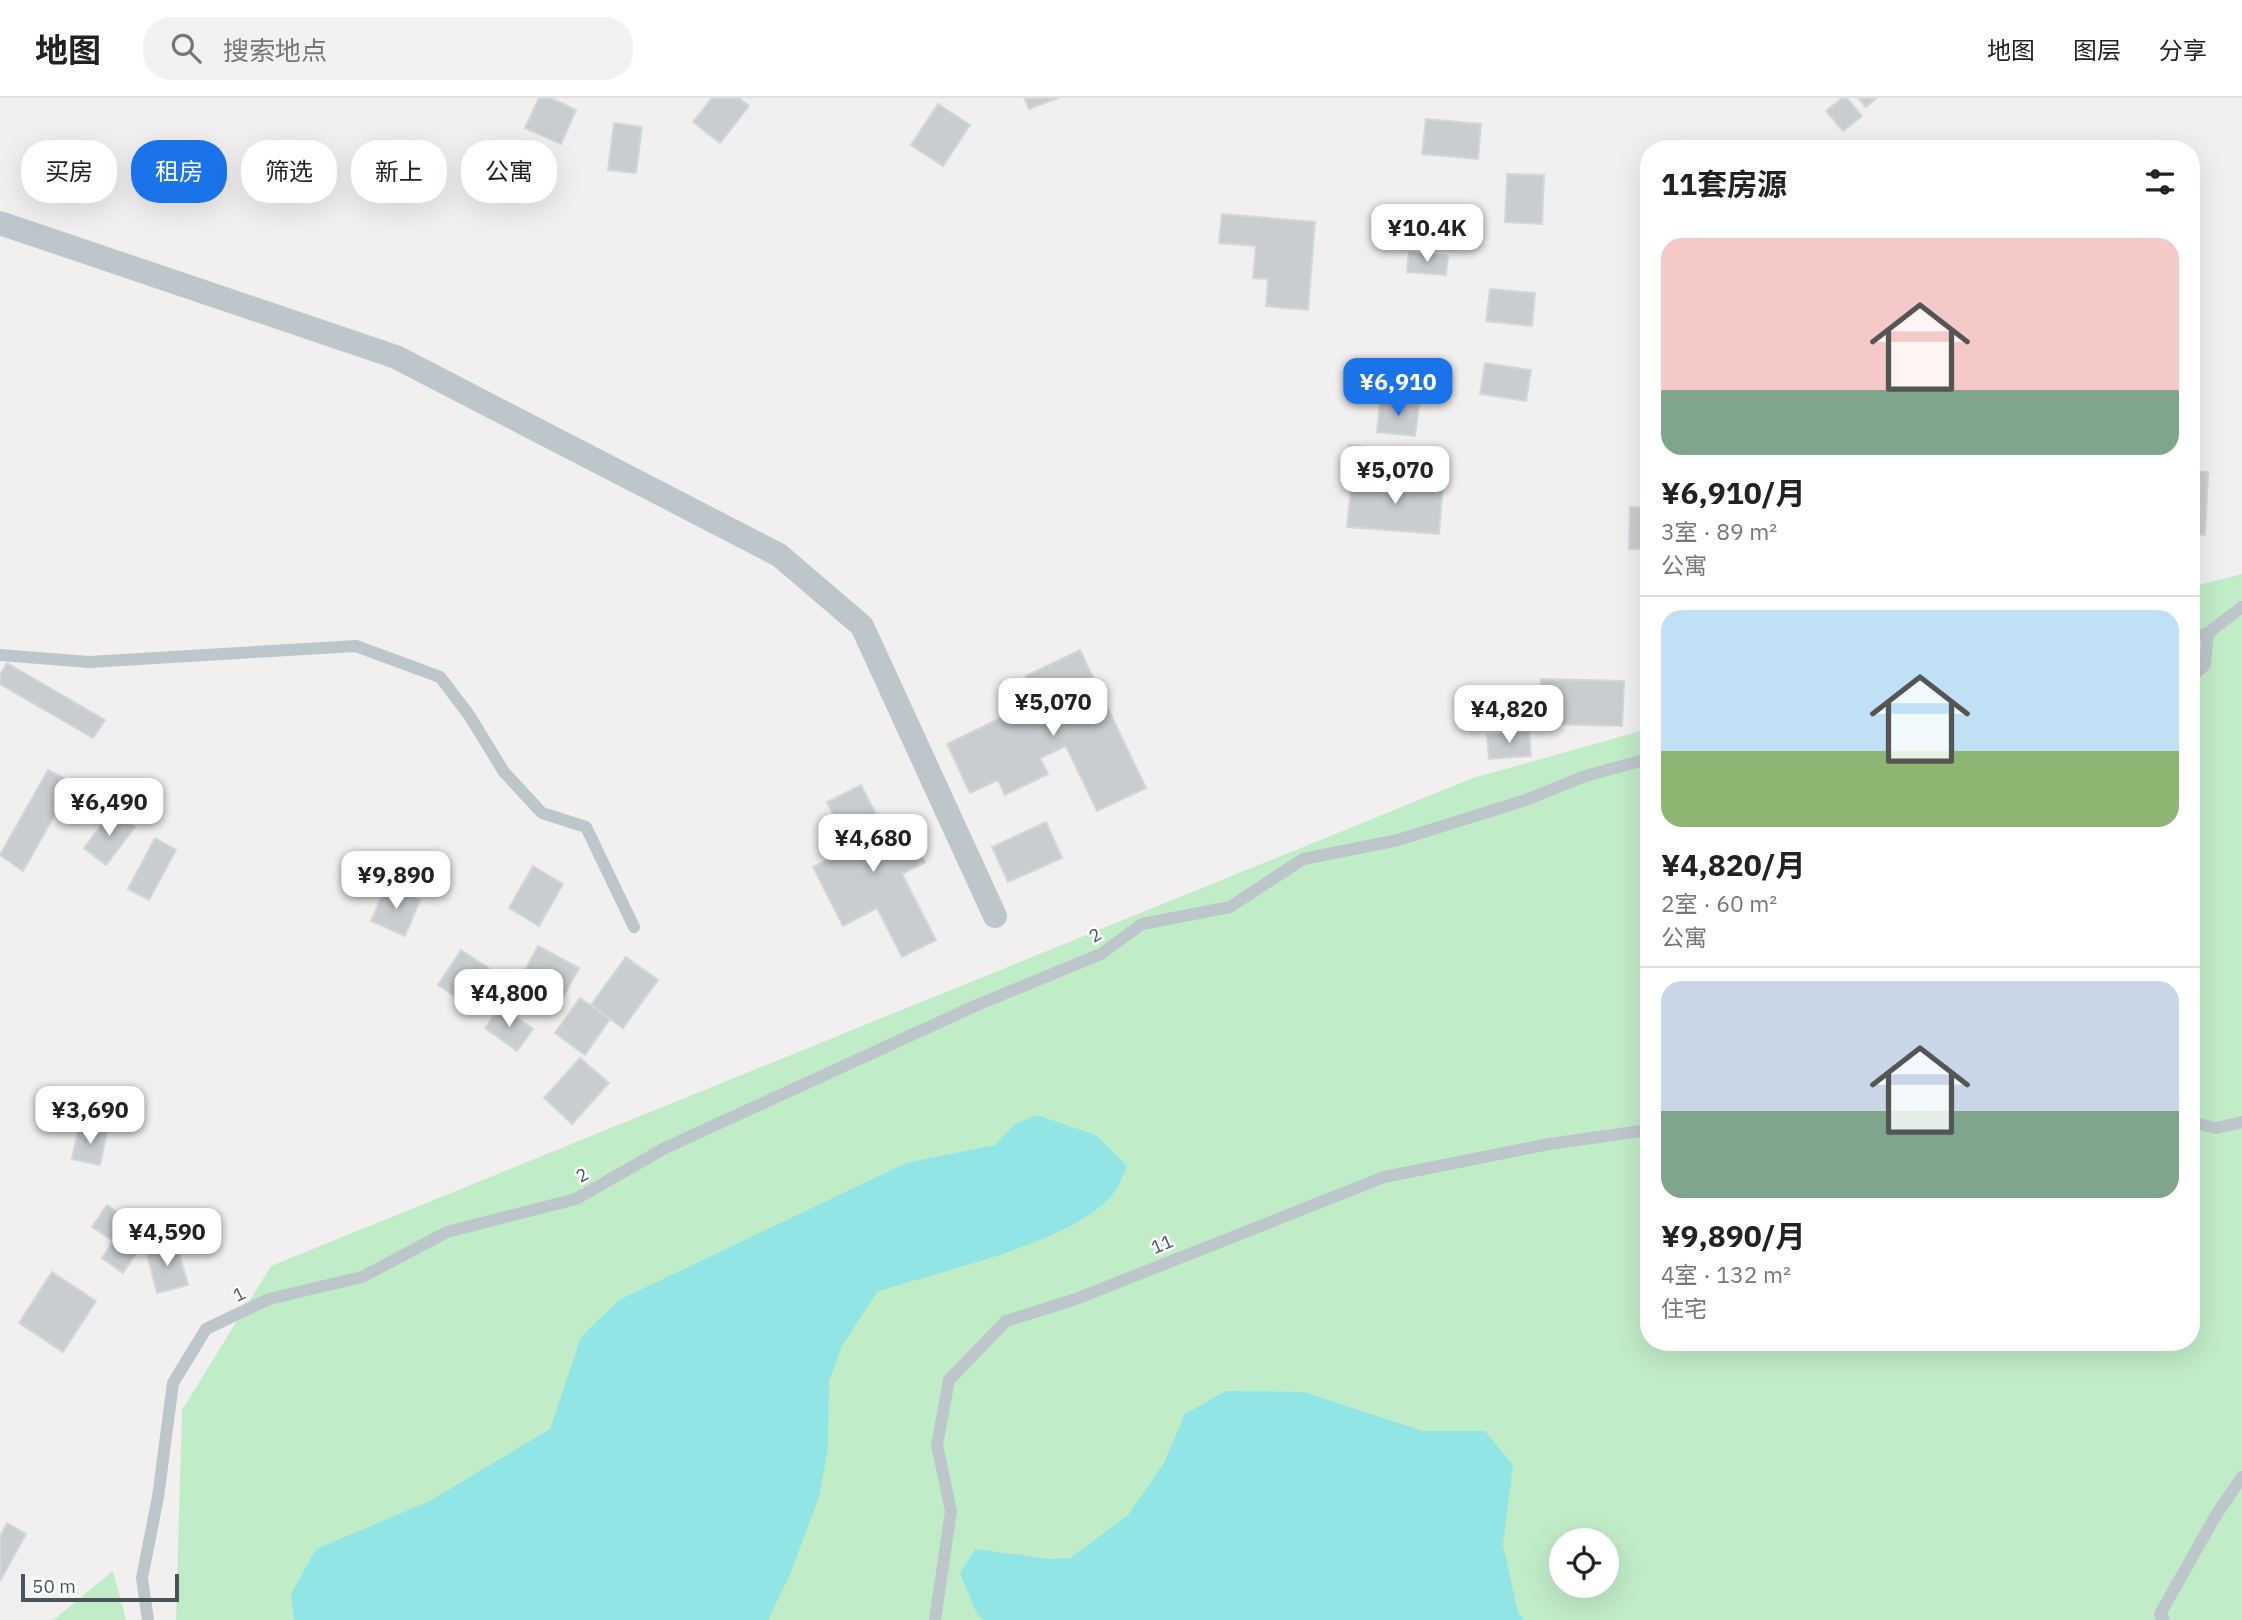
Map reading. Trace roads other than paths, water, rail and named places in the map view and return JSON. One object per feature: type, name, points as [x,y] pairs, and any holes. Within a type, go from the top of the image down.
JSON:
[{"type":"street","points":[[0,223],[396,357],[779,555],[863,626],[995,916]]},
{"type":"lane","points":[[2200,635],[2208,633],[2242,607]]},
{"type":"lane","points":[[2200,669],[2205,665],[2208,633]]},
{"type":"lane","points":[[0,655],[89,662],[356,646],[440,677],[469,715],[503,772],[542,813],[586,827],[634,927]]},
{"type":"lane","name":"2","points":[[576,1199],[665,1147],[977,1005],[1101,954],[1142,924],[1230,907],[1303,859],[1398,840],[1526,800],[1585,776],[1640,761]]},
{"type":"lane","points":[[2200,1124],[2216,1128],[2242,1122]]},
{"type":"lane","name":"11","points":[[935,1620],[951,1511],[937,1445],[949,1380],[1006,1321],[1076,1299],[1384,1177],[1549,1144],[1640,1131]]},
{"type":"lane","name":"1","points":[[148,1620],[142,1578],[158,1497],[173,1382],[206,1329],[269,1299],[362,1277],[447,1232],[576,1199]]},
{"type":"lane","points":[[2164,1620],[2160,1614],[2216,1515],[2242,1477]]},
{"type":"water","points":[[1037,1115],[1096,1135],[1127,1166],[1119,1185],[1092,1213],[1036,1242],[877,1292],[842,1346],[829,1382],[828,1448],[819,1497],[791,1572],[768,1620],[294,1620],[291,1594],[316,1549],[430,1501],[550,1429],[581,1337],[619,1300],[906,1163],[995,1145],[1015,1124]]},
{"type":"water","points":[[1226,1391],[1304,1392],[1423,1431],[1485,1431],[1513,1465],[1503,1545],[1518,1612],[1524,1620],[984,1620],[977,1614],[960,1573],[975,1549],[1049,1559],[1070,1558],[1128,1515],[1164,1463],[1185,1414]]}]
